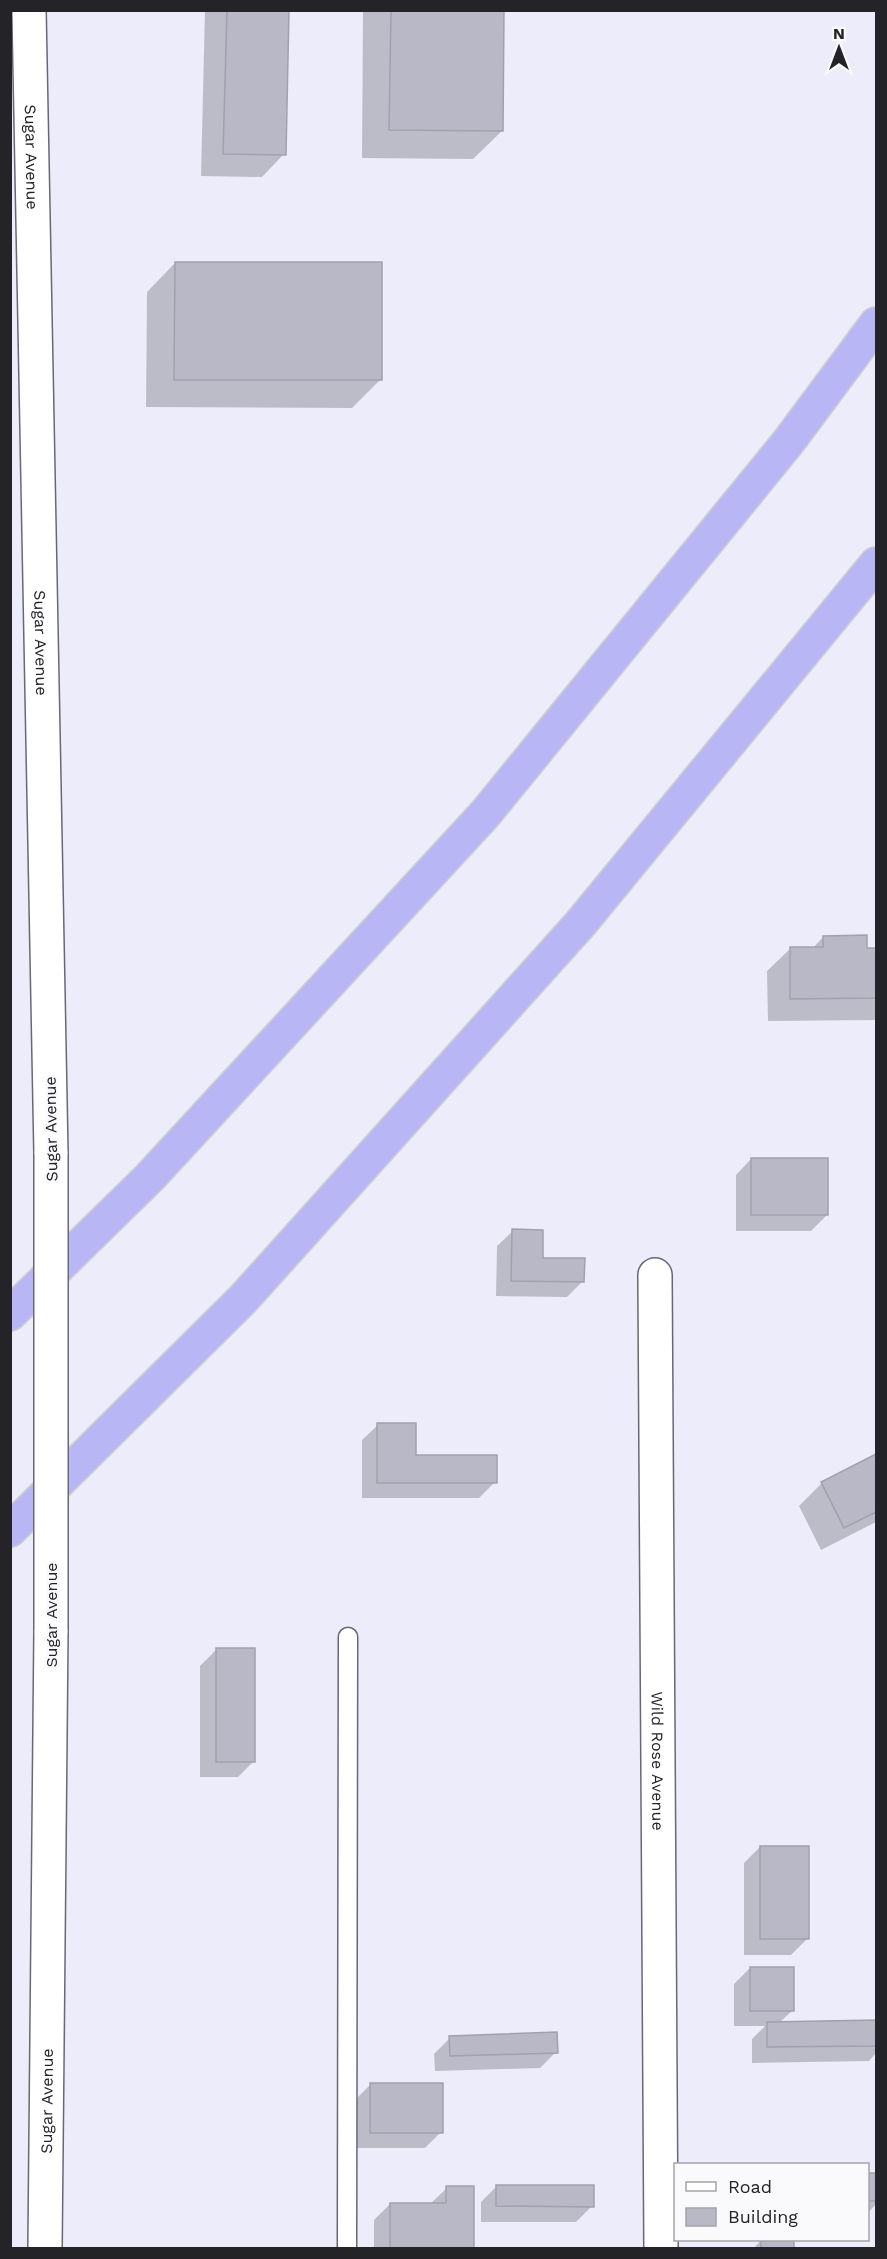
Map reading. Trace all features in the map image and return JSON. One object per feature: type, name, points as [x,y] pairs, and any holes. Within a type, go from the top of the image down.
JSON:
[{"type":"highway","points":[[10,1314],[150,1177],[485,814],[789,441],[876,324]]},
{"type":"highway","points":[[10,1530],[243,1298],[581,923],[876,564]]},
{"type":"main road","name":"Sugar Avenue","points":[[23,31],[51,1154],[51,1630],[45,2248]]},
{"type":"main road","name":"Wild Rose Avenue","points":[[655,1275],[661,2248]]},
{"type":"lane","points":[[347,2248],[348,1637]]},
{"type":"building","points":[[227,10],[289,10],[286,155],[223,154]]},
{"type":"building","points":[[391,10],[504,10],[503,131],[389,130]]},
{"type":"building","points":[[175,262],[382,262],[382,380],[174,380]]},
{"type":"building","points":[[867,935],[867,948],[876,948],[876,998],[790,999],[790,947],[823,947],[823,936]]},
{"type":"building","points":[[751,1158],[828,1158],[828,1215],[751,1215]]},
{"type":"building","points":[[512,1229],[543,1230],[543,1258],[585,1258],[584,1282],[511,1281]]},
{"type":"building","points":[[377,1423],[416,1423],[416,1455],[497,1455],[497,1483],[377,1483]]},
{"type":"building","points":[[876,1454],[876,1512],[844,1528],[821,1482]]},
{"type":"building","points":[[216,1648],[255,1648],[255,1762],[216,1762]]},
{"type":"building","points":[[760,1846],[809,1846],[809,1939],[760,1939]]},
{"type":"building","points":[[750,1967],[794,1967],[794,2011],[750,2011]]},
{"type":"building","points":[[876,2020],[876,2046],[767,2047],[767,2022]]},
{"type":"building","points":[[557,2032],[558,2053],[450,2056],[449,2036]]},
{"type":"building","points":[[370,2083],[443,2083],[443,2133],[370,2133]]},
{"type":"building","points":[[869,2173],[876,2173],[876,2201],[869,2201]]},
{"type":"building","points":[[496,2185],[594,2185],[594,2207],[496,2206]]},
{"type":"building","points":[[446,2186],[474,2186],[474,2248],[390,2248],[390,2203],[446,2203]]},
{"type":"building","points":[[761,2241],[794,2241],[794,2248],[761,2248]]}]
